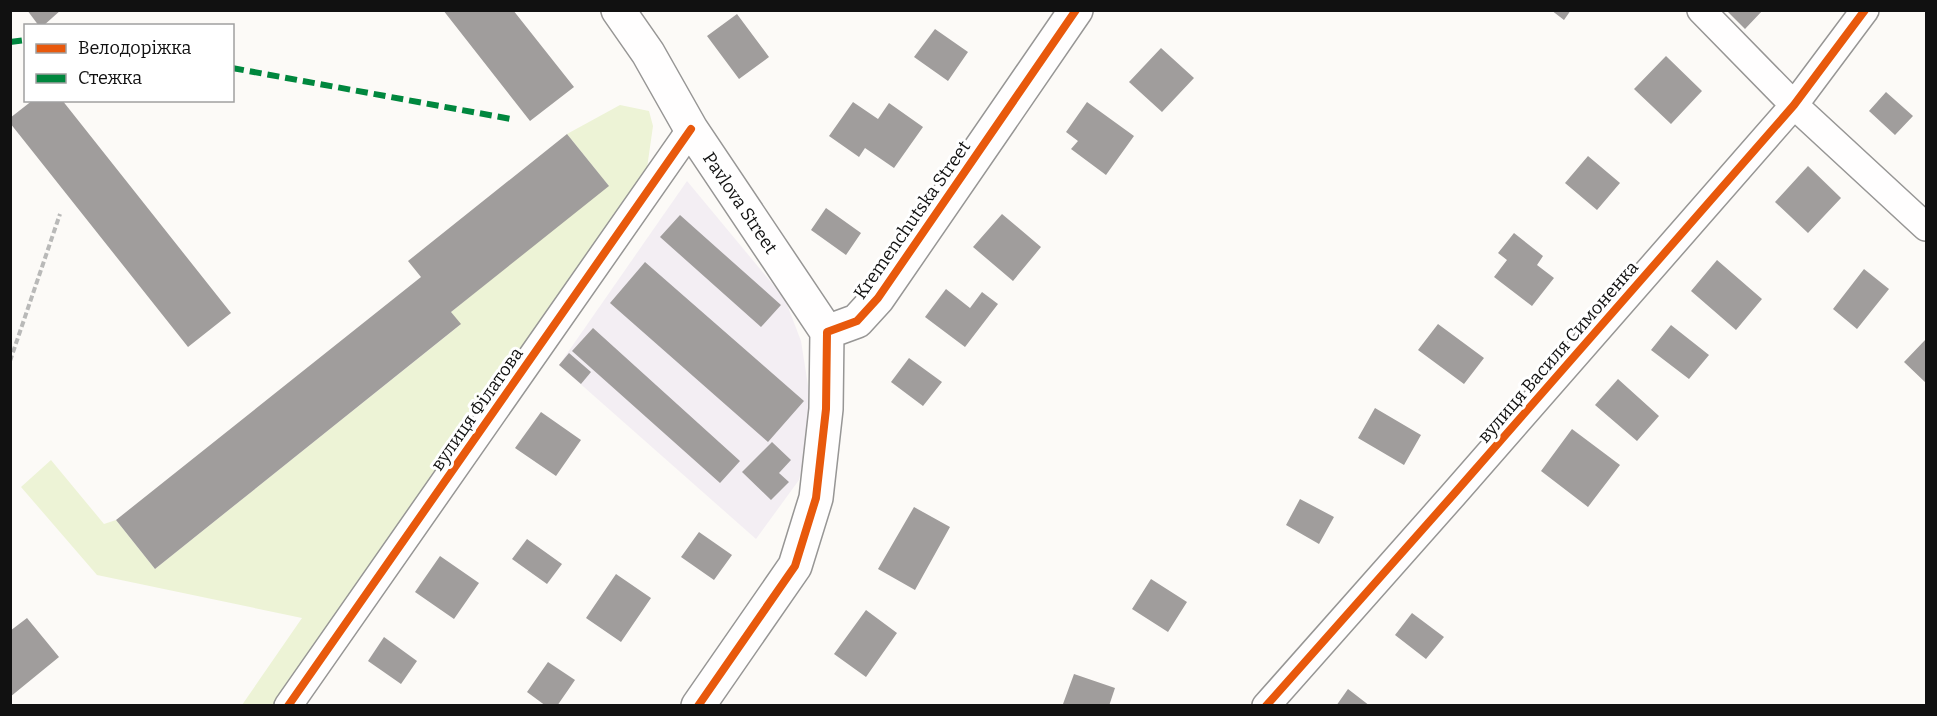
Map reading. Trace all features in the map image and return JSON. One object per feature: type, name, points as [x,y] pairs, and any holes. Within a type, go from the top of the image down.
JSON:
[{"type":"street","name":"Pavlova Street","points":[[618,10],[648,53],[691,129],[827,332]]},
{"type":"street","name":"Kremenchutska Street","points":[[827,332],[857,321],[878,298],[1076,10]]},
{"type":"street","points":[[1701,10],[1794,105],[1926,227]]},
{"type":"street","name":"вулиця Василя Симоненка","points":[[1266,705],[1794,105],[1865,10]]},
{"type":"street","name":"вулиця Філатова","points":[[288,705],[691,129]]},
{"type":"street","points":[[698,705],[795,566],[816,498],[826,409],[827,332]]},
{"type":"path","points":[[10,361],[60,214]]},
{"type":"shaded area","points":[[687,181],[785,299],[801,341],[813,417],[799,480],[756,539],[559,365]]},
{"type":"green space","points":[[620,105],[649,111],[653,126],[647,168],[274,705],[242,705],[302,618],[97,575],[21,487],[51,460],[104,524],[116,520],[155,569],[460,325],[451,312],[608,185],[567,134]]},
{"type":"building","points":[[27,10],[61,10],[45,24],[38,24]]},
{"type":"building","points":[[443,10],[513,10],[574,87],[530,121]]},
{"type":"building","points":[[1551,10],[1571,10],[1564,20]]},
{"type":"building","points":[[1726,10],[1763,10],[1745,29]]},
{"type":"building","points":[[737,14],[769,57],[739,79],[707,36]]},
{"type":"building","points":[[935,29],[968,52],[948,81],[914,57]]},
{"type":"building","points":[[1161,48],[1194,78],[1162,112],[1129,82]]},
{"type":"building","points":[[1666,56],[1702,91],[1671,124],[1634,89]]},
{"type":"building","points":[[1886,92],[1913,116],[1895,135],[1869,111]]},
{"type":"building","points":[[30,102],[64,102],[231,313],[188,347],[10,123],[10,118]]},
{"type":"building","points":[[853,102],[878,119],[889,103],[923,127],[894,168],[865,148],[859,157],[829,136]]},
{"type":"building","points":[[1087,102],[1134,136],[1106,175],[1071,149],[1078,141],[1066,132]]},
{"type":"building","points":[[567,134],[609,186],[451,312],[461,324],[155,569],[116,520],[421,277],[408,261]]},
{"type":"building","points":[[1588,156],[1620,183],[1597,210],[1565,183]]},
{"type":"building","points":[[1808,166],[1841,198],[1808,233],[1775,202]]},
{"type":"building","points":[[826,208],[861,233],[846,255],[811,230]]},
{"type":"building","points":[[1002,214],[1041,247],[1013,281],[973,247]]},
{"type":"building","points":[[680,215],[781,305],[761,327],[660,237]]},
{"type":"building","points":[[1514,233],[1543,256],[1537,265],[1554,278],[1532,306],[1494,277],[1507,260],[1498,253]]},
{"type":"building","points":[[1717,260],[1762,299],[1736,330],[1691,291]]},
{"type":"building","points":[[645,262],[804,401],[768,442],[610,303]]},
{"type":"building","points":[[1864,269],[1889,289],[1857,329],[1833,309]]},
{"type":"building","points":[[946,289],[970,308],[982,292],[998,304],[965,347],[925,317]]},
{"type":"building","points":[[1438,324],[1484,358],[1464,384],[1418,350]]},
{"type":"building","points":[[1671,325],[1709,355],[1689,379],[1651,350]]},
{"type":"building","points":[[593,328],[740,461],[720,483],[572,351]]},
{"type":"building","points":[[1926,339],[1926,383],[1904,362]]},
{"type":"building","points":[[569,353],[591,372],[581,384],[559,365]]},
{"type":"building","points":[[909,358],[942,382],[923,406],[891,382]]},
{"type":"building","points":[[1618,379],[1659,416],[1637,441],[1595,405]]},
{"type":"building","points":[[1375,408],[1421,435],[1404,465],[1358,438]]},
{"type":"building","points":[[541,412],[581,440],[556,476],[515,448]]},
{"type":"building","points":[[1572,429],[1620,465],[1588,507],[1541,471]]},
{"type":"building","points":[[772,442],[791,460],[779,473],[789,482],[771,500],[742,472]]},
{"type":"building","points":[[1300,499],[1334,517],[1319,544],[1286,525]]},
{"type":"building","points":[[914,507],[950,527],[915,590],[878,569]]},
{"type":"building","points":[[699,532],[732,555],[714,580],[681,557]]},
{"type":"building","points":[[527,539],[562,564],[547,584],[512,559]]},
{"type":"building","points":[[440,556],[479,583],[454,619],[415,592]]},
{"type":"building","points":[[616,574],[651,598],[621,642],[586,618]]},
{"type":"building","points":[[1151,579],[1187,602],[1168,632],[1132,609]]},
{"type":"building","points":[[866,610],[897,633],[866,677],[834,654]]},
{"type":"building","points":[[1412,613],[1444,637],[1426,659],[1395,635]]},
{"type":"building","points":[[27,618],[59,657],[10,697],[10,631]]},
{"type":"building","points":[[384,637],[417,661],[401,684],[368,661]]},
{"type":"building","points":[[548,662],[575,680],[557,706],[546,706],[527,692]]},
{"type":"building","points":[[1074,674],[1115,688],[1109,706],[1063,704]]},
{"type":"building","points":[[1348,689],[1370,706],[1336,706]]},
{"type":"marked path","points":[[10,42],[24,40]]},
{"type":"marked path","points":[[234,68],[511,119]]},
{"type":"cycle path","points":[[698,706],[795,566],[816,498],[826,409],[827,332],[857,321],[878,298],[1076,10]]},
{"type":"cycle path","points":[[1266,706],[1794,105],[1865,10]]},
{"type":"cycle path","points":[[288,706],[691,129]]}]
